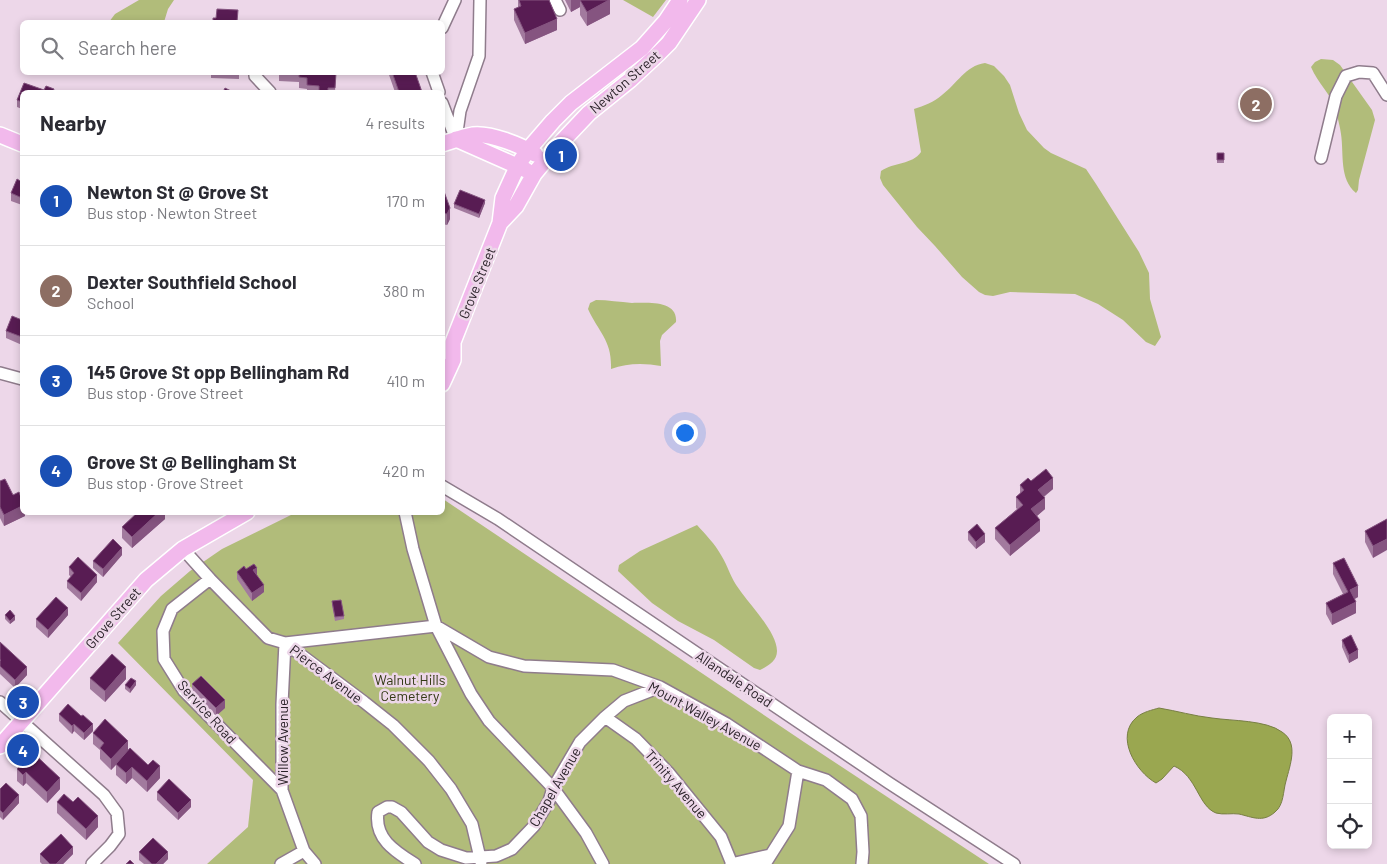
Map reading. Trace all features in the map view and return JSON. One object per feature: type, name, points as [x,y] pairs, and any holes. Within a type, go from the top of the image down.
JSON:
[{"type":"main road","name":"Newton Street","points":[[518,165],[528,150],[571,103],[611,74],[642,48],[666,21],[680,0]]},
{"type":"main road","name":"Newton Street","points":[[534,174],[589,113],[630,80],[664,48],[698,0]]},
{"type":"main road","points":[[449,141],[474,135],[489,136],[528,150],[545,160]]},
{"type":"main road","points":[[0,136],[20,143]]},
{"type":"main road","points":[[449,141],[518,165],[534,174]]},
{"type":"main road","name":"Grove Street","points":[[445,351],[453,342],[500,224],[503,198],[518,165]]},
{"type":"main road","name":"Grove Street","points":[[500,224],[516,206],[534,174]]},
{"type":"main road","name":"Grove Street","points":[[445,374],[453,360],[453,342]]},
{"type":"main road","name":"Grove Street","points":[[0,746],[146,580],[183,549],[241,515]]},
{"type":"street","points":[[445,22],[455,0]]},
{"type":"street","points":[[449,141],[478,56],[480,0]]},
{"type":"street","points":[[1321,158],[1336,96],[1346,76],[1359,72],[1373,73],[1387,95]]},
{"type":"street","points":[[255,75],[268,90]]},
{"type":"street","points":[[433,75],[437,90]]},
{"type":"street","points":[[445,119],[449,141]]},
{"type":"street","points":[[0,373],[20,378]]},
{"type":"street","name":"Allandale Road","points":[[445,484],[454,492]]},
{"type":"street","name":"Allandale Road","points":[[445,488],[498,519],[889,783],[1014,864]]},
{"type":"street","points":[[406,515],[413,549],[436,626],[471,694],[489,721],[553,788],[586,832],[603,864]]},
{"type":"street","name":"Pierce Avenue","points":[[183,549],[268,638],[285,643],[393,725],[429,761],[451,789],[472,824],[480,860]]},
{"type":"street","name":"Service Road","points":[[210,579],[172,610],[163,631],[164,660],[184,691],[282,790]]},
{"type":"street","points":[[285,643],[436,626]]},
{"type":"street","name":"Mount Walley Avenue","points":[[436,626],[489,657],[524,666],[613,670],[660,687],[727,724],[798,770],[826,780],[852,799],[861,816],[862,864]]},
{"type":"street","name":"Willow Avenue","points":[[285,643],[282,790],[304,850],[315,864]]},
{"type":"street","name":"Chapel Avenue","points":[[415,864],[389,846],[379,833],[378,812],[387,807],[392,807],[401,812],[428,842],[441,850],[466,858],[480,860],[512,849],[534,826],[549,801],[553,788],[580,742],[624,701],[660,687]]},
{"type":"street","points":[[0,702],[104,795],[117,812],[119,834],[92,864]]},
{"type":"street","name":"Trinity Avenue","points":[[605,717],[636,739],[668,772],[721,837],[731,864]]},
{"type":"street","points":[[731,864],[768,859],[789,826],[798,770]]},
{"type":"street","points":[[281,864],[304,850]]},
{"type":"green space","points":[[139,0],[174,0],[168,9],[165,20],[110,20],[115,14]]},
{"type":"green space","points":[[623,0],[666,0],[653,17]]},
{"type":"green space","points":[[1321,59],[1333,60],[1340,65],[1372,110],[1375,120],[1356,193],[1347,181],[1343,166],[1341,134],[1334,105],[1311,67]]},
{"type":"green space","points":[[985,63],[994,66],[1004,76],[1010,85],[1027,130],[1044,148],[1086,169],[1139,252],[1149,273],[1150,299],[1161,337],[1155,346],[1146,342],[1123,320],[1098,304],[1075,294],[1010,292],[993,296],[979,292],[962,277],[917,227],[883,185],[880,178],[881,171],[913,159],[921,152],[914,109],[936,100],[972,68]]},
{"type":"green space","points":[[596,300],[653,303],[667,306],[672,310],[676,322],[662,335],[660,341],[661,366],[636,364],[611,369],[611,359],[607,344],[588,309],[590,303]]},
{"type":"green space","name":"Walnut Hills Cemetery","points":[[445,500],[989,864],[207,864],[248,827],[253,780],[118,643],[161,596],[190,571],[222,549],[291,515],[445,515]]},
{"type":"green space","points":[[697,525],[716,547],[736,585],[768,627],[776,643],[777,655],[772,663],[760,670],[754,668],[714,640],[678,621],[652,603],[618,571],[619,565],[640,551]]},
{"type":"shaded area","points":[[1159,708],[1205,717],[1258,723],[1282,732],[1290,742],[1292,755],[1283,798],[1278,809],[1271,815],[1262,818],[1216,813],[1205,804],[1188,777],[1174,766],[1156,783],[1148,778],[1141,771],[1130,753],[1127,734],[1130,725],[1137,717],[1145,712]]},
{"type":"building","points":[[519,0],[549,0],[557,19],[525,33],[514,9],[521,6]]},
{"type":"building","points":[[580,0],[609,0],[587,12]]},
{"type":"building","points":[[217,9],[238,10],[237,20],[213,20],[213,18],[216,18]]},
{"type":"building","points":[[299,75],[336,75],[335,88],[319,90],[319,86],[307,85],[307,78],[299,77]]},
{"type":"building","points":[[393,75],[416,75],[421,90],[398,90]]},
{"type":"building","points":[[24,83],[44,90],[21,90]]},
{"type":"building","points":[[46,86],[54,90],[44,90]]},
{"type":"building","points":[[1217,153],[1224,153],[1224,160],[1217,160]]},
{"type":"building","points":[[17,179],[20,181],[20,197],[11,193]]},
{"type":"building","points":[[460,190],[485,200],[479,214],[454,204]]},
{"type":"building","points":[[445,194],[450,208],[447,214],[445,213]]},
{"type":"building","points":[[12,316],[20,319],[20,336],[6,331]]},
{"type":"building","points":[[1046,469],[1053,478],[1038,490],[1045,498],[1031,509],[1040,520],[1010,545],[995,528],[1023,505],[1016,497],[1024,490],[1020,485],[1028,478],[1031,481]]},
{"type":"building","points":[[5,479],[13,495],[19,492],[20,495],[20,507],[4,515],[0,507],[0,481]]},
{"type":"building","points":[[135,515],[156,515],[132,537],[122,527]]},
{"type":"building","points":[[1387,519],[1387,539],[1373,546],[1365,531]]},
{"type":"building","points":[[977,524],[985,534],[976,542],[968,532]]},
{"type":"building","points":[[113,539],[122,548],[103,569],[93,561]]},
{"type":"building","points":[[78,557],[97,575],[81,593],[67,581],[74,573],[69,567]]},
{"type":"building","points":[[1344,558],[1358,586],[1350,590],[1356,602],[1332,614],[1326,603],[1348,592],[1333,563]]},
{"type":"building","points":[[254,564],[257,568],[253,570],[264,585],[252,593],[237,572],[244,566],[246,569]]},
{"type":"building","points":[[56,597],[68,608],[48,630],[36,619]]},
{"type":"building","points":[[341,600],[344,616],[335,617],[332,601]]},
{"type":"building","points":[[10,610],[15,616],[10,621],[5,615]]},
{"type":"building","points":[[1351,635],[1358,650],[1349,655],[1342,640]]},
{"type":"building","points":[[0,642],[27,667],[15,680],[0,666]]},
{"type":"building","points":[[112,654],[126,667],[105,691],[90,678]]},
{"type":"building","points":[[201,676],[225,700],[216,708],[192,684]]},
{"type":"building","points":[[131,678],[136,681],[130,689],[125,685]]},
{"type":"building","points":[[68,704],[93,724],[84,733],[74,724],[72,726],[59,714]]},
{"type":"building","points":[[105,719],[128,741],[111,759],[100,748],[104,743],[93,733]]},
{"type":"building","points":[[130,748],[148,765],[153,760],[160,766],[147,781],[132,767],[126,773],[116,764]]},
{"type":"building","points":[[29,749],[60,778],[47,792],[26,772],[23,775],[17,769],[22,764],[19,761]]},
{"type":"building","points":[[169,779],[191,800],[178,813],[157,792]]},
{"type":"building","points":[[6,783],[19,795],[3,813],[0,810],[0,789]]},
{"type":"building","points":[[64,794],[73,802],[78,797],[98,816],[86,829],[57,802]]},
{"type":"building","points":[[61,834],[73,847],[56,864],[50,864],[40,854]]},
{"type":"building","points":[[153,838],[168,852],[156,864],[152,864],[139,852]]},
{"type":"building","points":[[130,860],[134,864],[126,864]]},
{"type":"place","name":"Dexter Southfield School","points":[[1256,104]]},
{"type":"place","name":"Newton St @ Grove St","points":[[561,155]]},
{"type":"place","name":"145 Grove St opp Bellingham Rd","points":[[23,702]]},
{"type":"place","name":"Grove St @ Bellingham St","points":[[23,750]]}]
